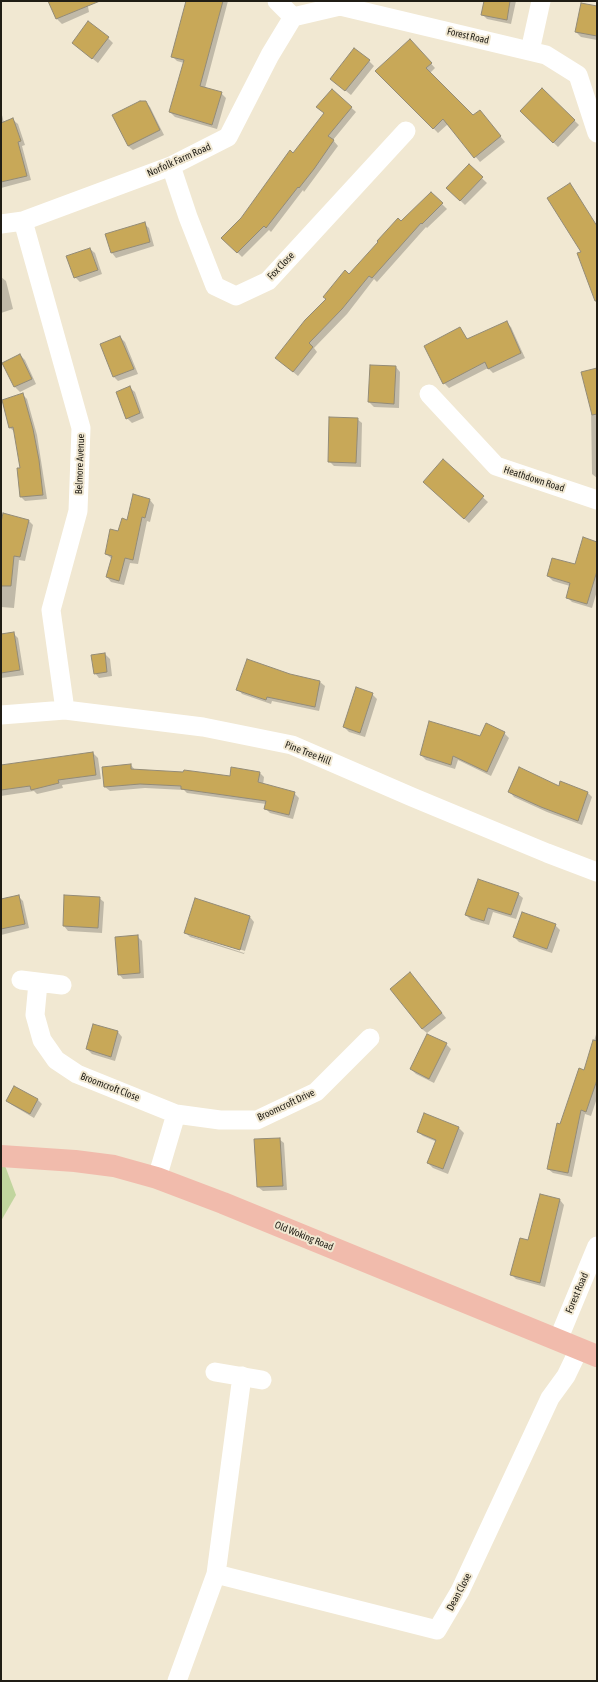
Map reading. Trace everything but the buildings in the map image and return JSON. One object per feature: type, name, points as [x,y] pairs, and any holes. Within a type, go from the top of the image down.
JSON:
[{"type":"main road","name":"Old Woking Road","points":[[1,1156],[75,1161],[114,1166],[156,1178],[230,1206],[588,1352]]},
{"type":"street","points":[[277,1],[293,17]]},
{"type":"street","points":[[530,51],[541,1]]},
{"type":"street","name":"Forest Road","points":[[293,17],[340,6],[546,55],[578,75],[597,133]]},
{"type":"street","name":"Norfolk Farm Road","points":[[1,224],[23,221],[171,166],[228,137],[270,55],[293,17]]},
{"type":"street","name":"Fox Close","points":[[171,166],[188,217],[215,286],[236,296],[268,280],[406,131]]},
{"type":"street","name":"Belmore Avenue","points":[[23,221],[81,428],[78,511],[51,610],[65,710]]},
{"type":"street","name":"Heathdown Road","points":[[429,394],[496,466],[597,500]]},
{"type":"street","name":"Pine Tree Hill","points":[[1,715],[65,710],[203,727],[292,745],[419,800],[597,872]]},
{"type":"street","name":"Broomcroft Close","points":[[62,985],[29,981],[35,1015],[42,1040],[56,1060],[77,1074],[176,1114]]},
{"type":"street","name":"Broomcroft Drive","points":[[176,1114],[220,1120],[257,1120],[316,1092],[370,1038]]},
{"type":"street","points":[[156,1178],[176,1114]]},
{"type":"street","name":"Forest Road","points":[[558,1340],[597,1246]]},
{"type":"street","name":"Dean Close","points":[[216,1574],[437,1630],[460,1592],[550,1398],[566,1376],[588,1352]]},
{"type":"street","points":[[215,1372],[262,1380]]},
{"type":"street","points":[[177,1681],[216,1574],[242,1376]]},
{"type":"green space","points":[[1,1155],[16,1195],[1,1221]]}]
